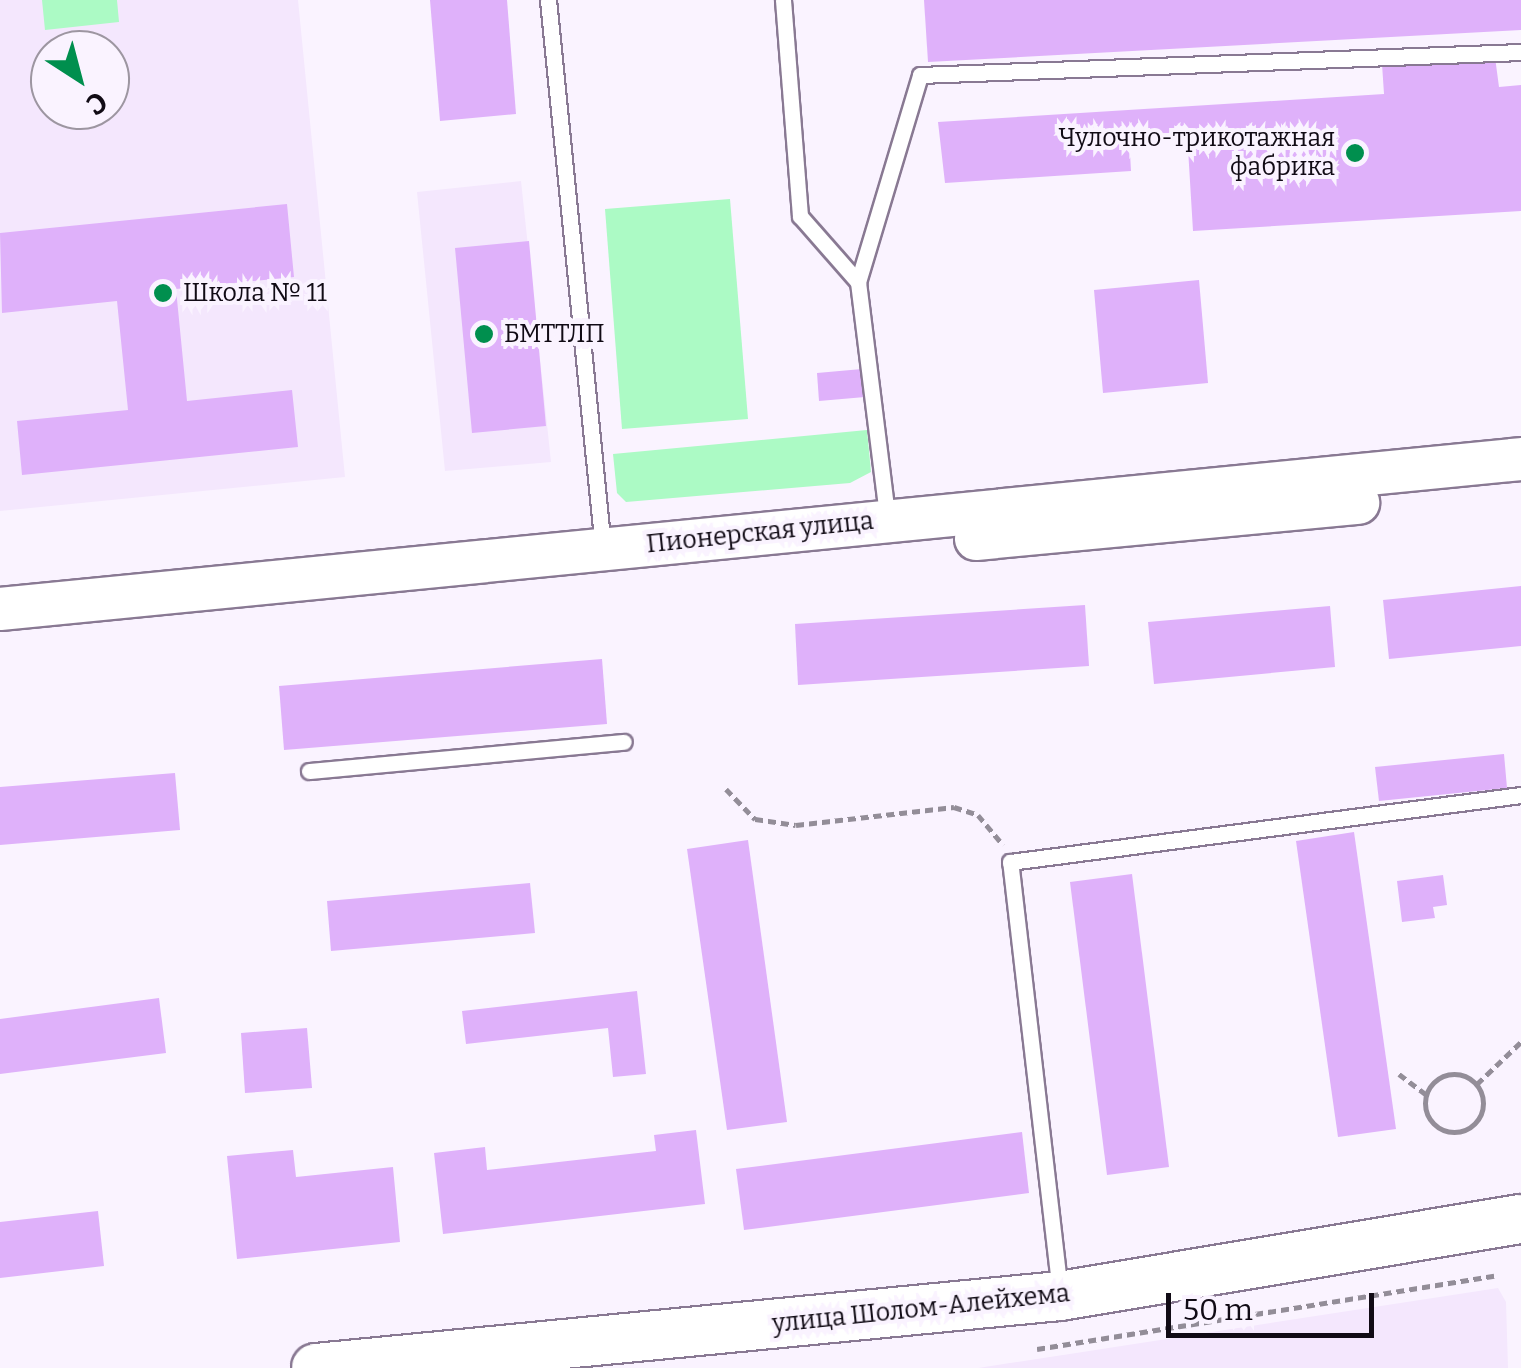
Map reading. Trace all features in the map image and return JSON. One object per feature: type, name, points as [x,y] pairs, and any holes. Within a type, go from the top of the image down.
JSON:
[{"type":"main road","name":"Пионерская улица","points":[[0,609],[604,562],[889,534],[1521,459]]},
{"type":"main road","name":"Пионерская улица","points":[[889,534],[1521,488]]},
{"type":"main road","name":"Пионерская улица","points":[[0,637],[604,562]]},
{"type":"main road","name":"улица Шолом-Алейхема","points":[[316,1368],[1060,1296],[1521,1218]]},
{"type":"lane","points":[[548,0],[604,562]]},
{"type":"lane","points":[[784,0],[800,216],[858,282]]},
{"type":"lane","points":[[889,534],[858,282],[920,75],[1521,52]]},
{"type":"lane","points":[[309,771],[624,742]]},
{"type":"lane","points":[[1060,1296],[1010,862],[1521,795]]},
{"type":"path","points":[[726,789],[754,819],[796,824],[954,808],[978,815],[1000,834],[1010,862]]},
{"type":"path","points":[[1477,1084],[1521,1042]]},
{"type":"path","points":[[1399,1074],[1426,1094],[1434,1125],[1463,1132],[1483,1112],[1477,1084]]},
{"type":"path","points":[[1426,1094],[1450,1074],[1477,1084]]},
{"type":"path","points":[[1037,1349],[1494,1276]]},
{"type":"shaded area","name":"Школа № 11","points":[[0,0],[298,0],[345,477],[0,511]]},
{"type":"shaded area","name":"БМТТЛП","points":[[521,181],[551,462],[445,471],[417,192]]},
{"type":"shaded area","points":[[1498,1288],[1506,1302],[1508,1368],[978,1368]]},
{"type":"green space","points":[[42,0],[117,0],[119,22],[45,30]]},
{"type":"green space","points":[[730,199],[748,419],[622,429],[605,209]]},
{"type":"green space","points":[[867,430],[871,472],[850,483],[626,502],[617,493],[613,454]]},
{"type":"building","points":[[430,0],[507,0],[516,114],[440,121]]},
{"type":"building","points":[[924,0],[1521,0],[1521,30],[928,62]]},
{"type":"building","name":"Чулочно-трикотажная фабрика","points":[[1495,57],[1499,87],[1521,85],[1521,211],[1193,231],[1187,132],[1129,135],[1131,171],[945,183],[938,122],[1384,94],[1382,64]]},
{"type":"building","points":[[287,204],[294,277],[176,289],[187,401],[292,390],[298,447],[22,475],[17,421],[128,410],[117,301],[2,313],[0,233]]},
{"type":"building","points":[[529,241],[546,426],[472,433],[455,248]]},
{"type":"building","points":[[1199,280],[1208,383],[1103,393],[1094,290]]},
{"type":"building","points":[[862,369],[865,397],[819,401],[817,373]]},
{"type":"building","points":[[1521,586],[1521,646],[1389,659],[1383,600]]},
{"type":"building","points":[[1085,605],[1089,666],[798,685],[795,624]]},
{"type":"building","points":[[1330,606],[1335,667],[1154,684],[1148,622]]},
{"type":"building","points":[[602,659],[607,724],[284,750],[279,686]]},
{"type":"building","points":[[1504,754],[1507,788],[1379,801],[1375,767]]},
{"type":"building","points":[[175,773],[180,830],[0,845],[0,787]]},
{"type":"building","points":[[1354,832],[1396,1129],[1338,1137],[1296,841]]},
{"type":"building","points":[[748,840],[787,1122],[727,1130],[687,849]]},
{"type":"building","points":[[1132,874],[1169,1167],[1107,1175],[1070,882]]},
{"type":"building","points":[[1443,875],[1447,905],[1433,907],[1435,918],[1402,922],[1397,881]]},
{"type":"building","points":[[530,883],[535,933],[331,951],[327,901]]},
{"type":"building","points":[[637,991],[646,1074],[613,1077],[608,1028],[466,1044],[462,1011]]},
{"type":"building","points":[[159,998],[166,1053],[0,1074],[0,1019]]},
{"type":"building","points":[[307,1028],[312,1088],[245,1093],[241,1033]]},
{"type":"building","points":[[696,1130],[705,1204],[443,1234],[434,1153],[485,1147],[487,1170],[656,1151],[654,1135]]},
{"type":"building","points":[[1022,1132],[1029,1193],[744,1230],[736,1169]]},
{"type":"building","points":[[293,1150],[296,1177],[393,1167],[400,1242],[237,1259],[227,1156]]},
{"type":"building","points":[[98,1211],[104,1266],[0,1278],[0,1222]]},
{"type":"place","name":"Чулочно-трикотажная фабрика","points":[[1355,153]]},
{"type":"place","name":"Школа № 11","points":[[163,293]]},
{"type":"place","name":"БМТТЛП","points":[[484,334]]}]
